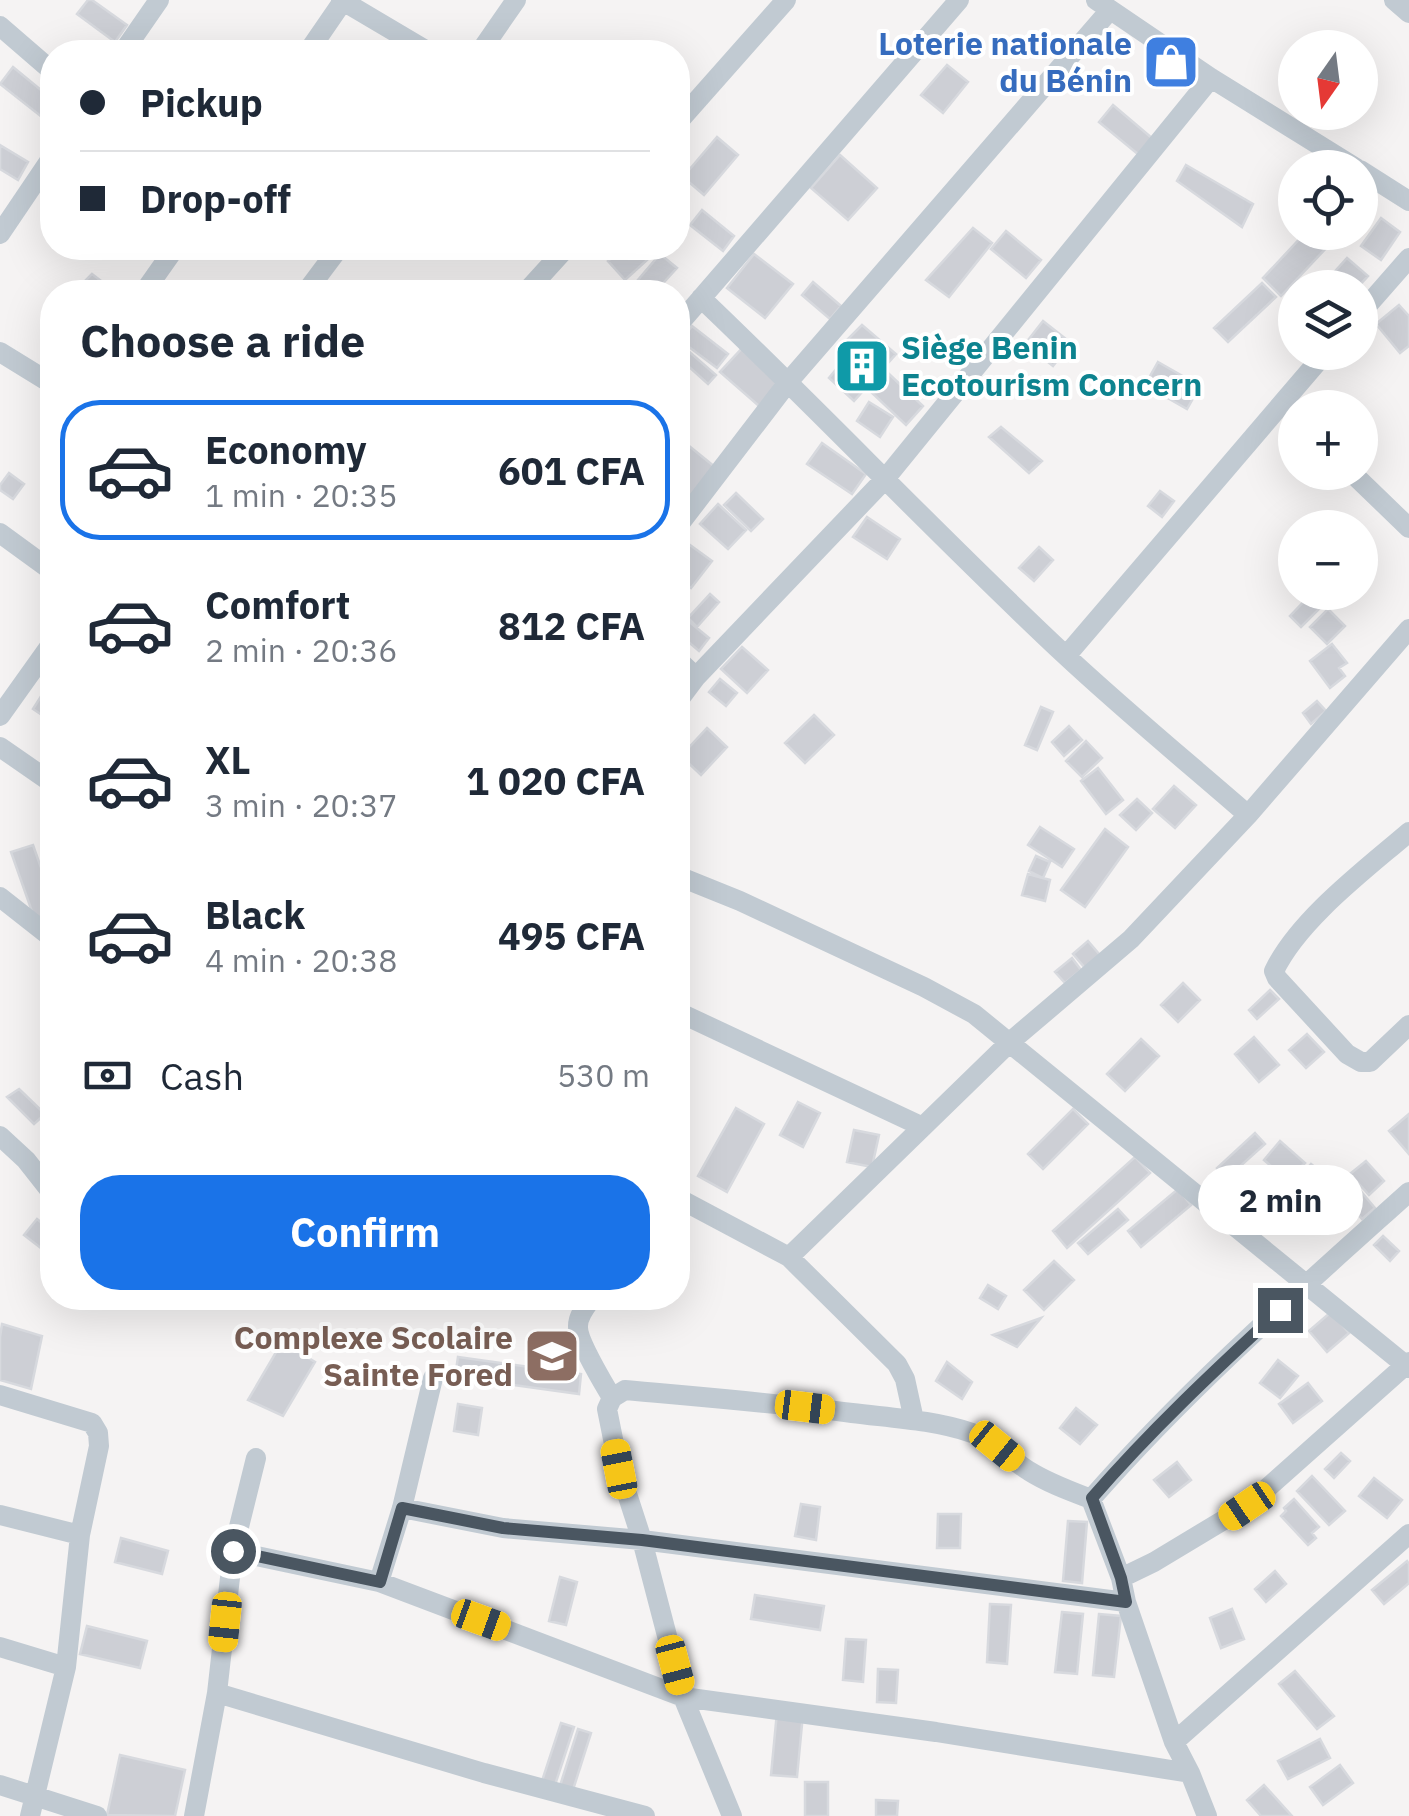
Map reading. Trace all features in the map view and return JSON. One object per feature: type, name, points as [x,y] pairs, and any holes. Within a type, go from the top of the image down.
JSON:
[{"type":"street","points":[[131,40],[159,0]]},
{"type":"street","points":[[488,40],[516,0]]},
{"type":"street","points":[[690,108],[786,0]]},
{"type":"street","points":[[690,311],[959,0]]},
{"type":"street","points":[[1394,0],[1409,12]]},
{"type":"street","points":[[316,40],[342,1],[409,40]]},
{"type":"street","points":[[690,510],[788,381],[1103,5],[1327,150]]},
{"type":"street","points":[[0,26],[40,60]]},
{"type":"street","points":[[690,685],[884,479],[1211,78]]},
{"type":"street","points":[[0,234],[40,175]]},
{"type":"street","points":[[1378,182],[1409,201]]},
{"type":"street","points":[[1378,293],[1409,258]]},
{"type":"street","points":[[537,280],[555,260]]},
{"type":"street","points":[[701,298],[1066,656],[1248,815]]},
{"type":"street","points":[[0,352],[40,377]]},
{"type":"street","points":[[1066,656],[1278,423]]},
{"type":"street","points":[[1370,490],[1409,528]]},
{"type":"street","points":[[0,533],[40,562]]},
{"type":"street","points":[[789,1257],[1010,1042],[1132,939],[1248,815],[1409,629]]},
{"type":"street","points":[[0,716],[40,661]]},
{"type":"street","points":[[690,671],[696,677]]},
{"type":"street","points":[[0,747],[40,775]]},
{"type":"street","points":[[1409,832],[1306,926],[1274,971],[1347,1054],[1361,1062],[1370,1062],[1409,1025]]},
{"type":"street","points":[[690,881],[740,900],[974,1014],[1408,1365],[1247,1506],[1121,1578]]},
{"type":"street","points":[[0,897],[40,929]]},
{"type":"street","points":[[690,1018],[923,1127]]},
{"type":"street","points":[[0,1136],[40,1178]]},
{"type":"street","points":[[1092,1498],[1196,1388],[1409,1192]]},
{"type":"street","points":[[690,1204],[789,1257],[898,1364],[914,1420]]},
{"type":"street","points":[[583,1310],[578,1326],[580,1340],[612,1398]]},
{"type":"street","points":[[380,1582],[402,1508],[432,1378]]},
{"type":"street","points":[[732,1816],[683,1697],[619,1469],[607,1409],[612,1398],[625,1390],[914,1420],[978,1434],[1028,1470],[1092,1498]]},
{"type":"street","points":[[0,1395],[92,1423],[98,1433],[97,1460],[80,1535],[66,1666],[32,1806]]},
{"type":"street","points":[[194,1816],[217,1693],[233,1551],[256,1458]]},
{"type":"street","points":[[1092,1498],[1174,1742],[1207,1816]]},
{"type":"street","points":[[402,1508],[503,1528],[642,1540],[1126,1602]]},
{"type":"street","points":[[0,1515],[80,1535]]},
{"type":"street","points":[[1174,1742],[1409,1534]]},
{"type":"street","points":[[233,1551],[380,1582],[683,1697],[936,1732],[1190,1774]]},
{"type":"street","points":[[0,1647],[66,1666]]},
{"type":"street","points":[[217,1693],[484,1773],[645,1816]]},
{"type":"street","points":[[0,1784],[32,1806],[96,1816]]},
{"type":"building","points":[[92,0],[127,25],[112,40],[77,14]]},
{"type":"building","points":[[947,65],[968,82],[943,113],[921,95]]},
{"type":"building","points":[[13,67],[40,89],[40,116],[0,84]]},
{"type":"building","points":[[1113,105],[1153,139],[1139,155],[1099,122]]},
{"type":"building","points":[[717,137],[738,155],[704,195],[690,183],[690,169]]},
{"type":"building","points":[[0,145],[28,162],[18,180],[0,169]]},
{"type":"building","points":[[840,155],[877,188],[848,220],[811,188]]},
{"type":"building","points":[[1186,165],[1253,204],[1242,227],[1177,181]]},
{"type":"building","points":[[702,210],[734,236],[723,251],[690,225]]},
{"type":"building","points":[[1381,218],[1400,232],[1381,260],[1367,250],[1378,250]]},
{"type":"building","points":[[973,228],[992,243],[949,297],[926,280]]},
{"type":"building","points":[[1006,231],[1041,260],[1026,278],[991,249]]},
{"type":"building","points":[[1289,250],[1324,250],[1306,270],[1278,270],[1278,293],[1263,278]]},
{"type":"building","points":[[754,254],[793,284],[765,318],[727,288]]},
{"type":"building","points":[[1347,258],[1361,270],[1336,270]]},
{"type":"building","points":[[609,260],[647,260],[625,280]]},
{"type":"building","points":[[655,260],[667,260],[677,268],[666,280],[638,280]]},
{"type":"building","points":[[813,282],[841,306],[830,319],[802,295]]},
{"type":"building","points":[[1262,283],[1276,297],[1228,342],[1214,328]]},
{"type":"building","points":[[1399,305],[1409,316],[1409,346],[1400,353],[1378,322]]},
{"type":"building","points":[[1043,321],[1071,343],[1053,366],[1025,344]]},
{"type":"building","name":"Siège Benin Ecotourism Concern","points":[[862,325],[896,354],[854,401],[829,378],[853,349],[845,342]]},
{"type":"building","points":[[692,326],[728,354],[717,368],[690,348]]},
{"type":"building","points":[[745,345],[783,379],[759,406],[720,372]]},
{"type":"building","points":[[690,352],[716,375],[708,384],[690,368]]},
{"type":"building","points":[[1158,362],[1200,386],[1187,409],[1145,385]]},
{"type":"building","points":[[888,373],[923,406],[906,425],[871,392]]},
{"type":"building","points":[[869,402],[893,417],[880,437],[857,421]]},
{"type":"building","points":[[1001,427],[1042,461],[1029,473],[989,437]]},
{"type":"building","points":[[822,443],[866,474],[852,494],[807,464]]},
{"type":"building","points":[[690,447],[715,467],[690,499]]},
{"type":"building","points":[[9,473],[24,484],[13,499],[0,490]]},
{"type":"building","points":[[1160,491],[1174,501],[1162,517],[1148,506]]},
{"type":"building","points":[[736,493],[763,519],[751,531],[724,505]]},
{"type":"building","points":[[718,504],[746,530],[728,549],[700,524]]},
{"type":"building","points":[[867,517],[900,539],[887,559],[853,537]]},
{"type":"building","points":[[690,545],[712,561],[690,587]]},
{"type":"building","points":[[1039,547],[1053,560],[1034,581],[1019,568]]},
{"type":"building","points":[[710,594],[719,602],[697,627],[690,616]]},
{"type":"building","points":[[1296,610],[1318,610],[1301,627],[1290,616]]},
{"type":"building","points":[[1327,610],[1345,626],[1327,644],[1310,627]]},
{"type":"building","points":[[690,622],[709,638],[699,651],[690,643]]},
{"type":"building","points":[[1332,644],[1347,663],[1339,668],[1345,676],[1330,688],[1310,661]]},
{"type":"building","points":[[742,647],[768,670],[747,693],[721,669]]},
{"type":"building","points":[[720,679],[737,693],[726,706],[709,692]]},
{"type":"building","points":[[1317,701],[1326,711],[1311,724],[1303,713]]},
{"type":"building","points":[[1041,707],[1053,712],[1037,750],[1025,745]]},
{"type":"building","points":[[814,715],[834,735],[805,763],[785,743]]},
{"type":"building","points":[[1069,726],[1082,740],[1064,756],[1052,742]]},
{"type":"building","points":[[707,728],[727,747],[701,775],[690,765],[690,746]]},
{"type":"building","points":[[1086,741],[1102,758],[1082,777],[1066,761]]},
{"type":"building","points":[[1098,768],[1123,800],[1106,814],[1081,781]]},
{"type":"building","points":[[1174,786],[1196,805],[1175,828],[1153,809]]},
{"type":"building","points":[[1137,799],[1152,813],[1136,830],[1120,815]]},
{"type":"building","points":[[1040,827],[1074,849],[1062,867],[1028,845]]},
{"type":"building","points":[[1105,829],[1128,847],[1085,907],[1061,890]]},
{"type":"building","points":[[33,845],[40,865],[40,919],[35,920],[11,852]]},
{"type":"building","points":[[1036,856],[1050,862],[1043,878],[1029,871]]},
{"type":"building","points":[[1028,874],[1050,880],[1045,901],[1022,895]]},
{"type":"building","points":[[1088,941],[1100,955],[1085,968],[1073,954]]},
{"type":"building","points":[[1072,958],[1081,970],[1065,983],[1055,972]]},
{"type":"building","points":[[1183,983],[1200,1000],[1178,1022],[1161,1005]]},
{"type":"building","points":[[1270,990],[1279,999],[1257,1019],[1249,1010]]},
{"type":"building","points":[[1307,1034],[1324,1052],[1306,1068],[1289,1050]]},
{"type":"building","points":[[1254,1037],[1279,1065],[1259,1082],[1235,1054]]},
{"type":"building","points":[[1141,1039],[1159,1056],[1125,1091],[1107,1074]]},
{"type":"building","points":[[19,1089],[40,1109],[40,1119],[34,1124],[7,1097]]},
{"type":"building","points":[[798,1102],[820,1113],[803,1147],[780,1135]]},
{"type":"building","points":[[736,1108],[764,1124],[727,1192],[698,1176]]},
{"type":"building","points":[[1073,1109],[1088,1124],[1043,1169],[1028,1154]]},
{"type":"building","points":[[1409,1114],[1409,1154],[1389,1131]]},
{"type":"building","points":[[854,1130],[879,1135],[872,1167],[847,1162]]},
{"type":"building","points":[[1255,1133],[1265,1144],[1226,1179],[1217,1168]]},
{"type":"building","points":[[1280,1141],[1305,1163],[1287,1180],[1264,1160]]},
{"type":"building","points":[[1135,1157],[1150,1173],[1067,1248],[1053,1231]]},
{"type":"building","points":[[1366,1161],[1384,1181],[1369,1195],[1350,1174]]},
{"type":"building","points":[[1311,1164],[1324,1175],[1306,1197],[1292,1186]]},
{"type":"building","points":[[1313,1170],[1327,1185],[1281,1227],[1268,1213]]},
{"type":"building","points":[[1266,1172],[1282,1183],[1260,1203],[1244,1191]]},
{"type":"building","points":[[1264,1174],[1281,1191],[1260,1212],[1243,1195]]},
{"type":"building","points":[[1348,1176],[1375,1208],[1362,1219],[1355,1211],[1348,1217],[1328,1193]]},
{"type":"building","points":[[1288,1187],[1300,1201],[1277,1220],[1265,1206]]},
{"type":"building","points":[[1178,1189],[1191,1205],[1141,1247],[1128,1231]]},
{"type":"building","points":[[1313,1192],[1326,1207],[1305,1224],[1293,1209]]},
{"type":"building","points":[[1118,1209],[1128,1220],[1088,1254],[1078,1243]]},
{"type":"building","points":[[37,1219],[40,1221],[40,1247],[24,1235]]},
{"type":"building","points":[[1383,1236],[1399,1251],[1390,1261],[1374,1245]]},
{"type":"building","points":[[1054,1261],[1074,1280],[1044,1310],[1024,1290]]},
{"type":"building","points":[[988,1285],[1006,1296],[998,1309],[980,1298]]},
{"type":"building","points":[[1331,1312],[1349,1333],[1327,1352],[1309,1331]]},
{"type":"building","points":[[1041,1318],[1017,1347],[993,1335]]},
{"type":"building","points":[[2,1324],[42,1336],[31,1389],[0,1380]]},
{"type":"building","points":[[282,1342],[315,1362],[283,1416],[248,1400]]},
{"type":"building","points":[[458,1357],[581,1374],[579,1394],[455,1377]]},
{"type":"building","points":[[1278,1360],[1298,1376],[1280,1398],[1260,1383]]},
{"type":"building","points":[[947,1362],[972,1382],[962,1399],[936,1381]]},
{"type":"building","points":[[1308,1383],[1322,1401],[1293,1423],[1279,1404]]},
{"type":"building","points":[[458,1404],[482,1408],[478,1435],[454,1431]]},
{"type":"building","points":[[1076,1408],[1097,1425],[1080,1444],[1060,1428]]},
{"type":"building","points":[[1341,1453],[1350,1461],[1334,1478],[1325,1469]]},
{"type":"building","points":[[1177,1462],[1191,1480],[1169,1497],[1154,1480]]},
{"type":"building","points":[[1312,1476],[1345,1511],[1329,1525],[1297,1491]]},
{"type":"building","points":[[1374,1478],[1402,1500],[1387,1518],[1359,1496]]},
{"type":"building","points":[[1294,1499],[1319,1527],[1312,1533],[1316,1538],[1308,1545],[1281,1516]]},
{"type":"building","points":[[801,1504],[820,1507],[816,1540],[795,1536]]},
{"type":"building","points":[[938,1514],[961,1514],[960,1548],[937,1548]]},
{"type":"building","points":[[1068,1521],[1087,1522],[1082,1583],[1063,1581]]},
{"type":"building","points":[[121,1538],[168,1551],[162,1574],[115,1562]]},
{"type":"building","points":[[1407,1561],[1409,1583],[1384,1604],[1372,1590]]},
{"type":"building","points":[[1275,1571],[1286,1584],[1266,1602],[1255,1589]]},
{"type":"building","points":[[560,1577],[577,1582],[566,1625],[549,1621]]},
{"type":"building","points":[[755,1595],[824,1606],[820,1630],[751,1619]]},
{"type":"building","points":[[990,1604],[1011,1605],[1007,1664],[987,1662]]},
{"type":"building","points":[[1232,1609],[1244,1639],[1221,1648],[1210,1618]]},
{"type":"building","points":[[1062,1612],[1083,1614],[1077,1674],[1055,1672]]},
{"type":"building","points":[[1099,1614],[1121,1616],[1114,1677],[1093,1675]]},
{"type":"building","points":[[87,1626],[147,1641],[140,1668],[80,1654]]},
{"type":"building","points":[[846,1639],[866,1640],[863,1682],[843,1680]]},
{"type":"building","points":[[878,1669],[898,1670],[896,1703],[877,1702]]},
{"type":"building","points":[[1295,1671],[1334,1716],[1317,1729],[1279,1684]]},
{"type":"building","points":[[777,1712],[803,1714],[797,1777],[771,1775]]},
{"type":"building","points":[[561,1723],[574,1727],[555,1785],[542,1781]]},
{"type":"building","points":[[578,1729],[591,1733],[572,1793],[559,1789]]},
{"type":"building","points":[[1320,1739],[1330,1758],[1288,1779],[1278,1761]]},
{"type":"building","points":[[120,1755],[185,1770],[175,1816],[107,1815]]},
{"type":"building","points":[[1340,1765],[1353,1783],[1323,1805],[1310,1787]]},
{"type":"building","points":[[805,1782],[828,1782],[828,1816],[805,1816]]},
{"type":"building","points":[[1264,1785],[1292,1816],[1261,1816],[1247,1800]]},
{"type":"building","points":[[876,1800],[898,1801],[897,1816],[876,1816]]},
{"type":"place","name":"Loterie nationale du Bénin","points":[[1171,62]]},
{"type":"place","name":"Siège Benin Ecotourism Concern","points":[[862,366]]},
{"type":"place","name":"Complexe Scolaire Sainte Fored","points":[[552,1356]]},
{"type":"route","points":[[233,1551],[380,1582],[402,1508],[503,1528],[642,1540],[1126,1602],[1092,1498],[1138,1446],[1280,1310]]}]
